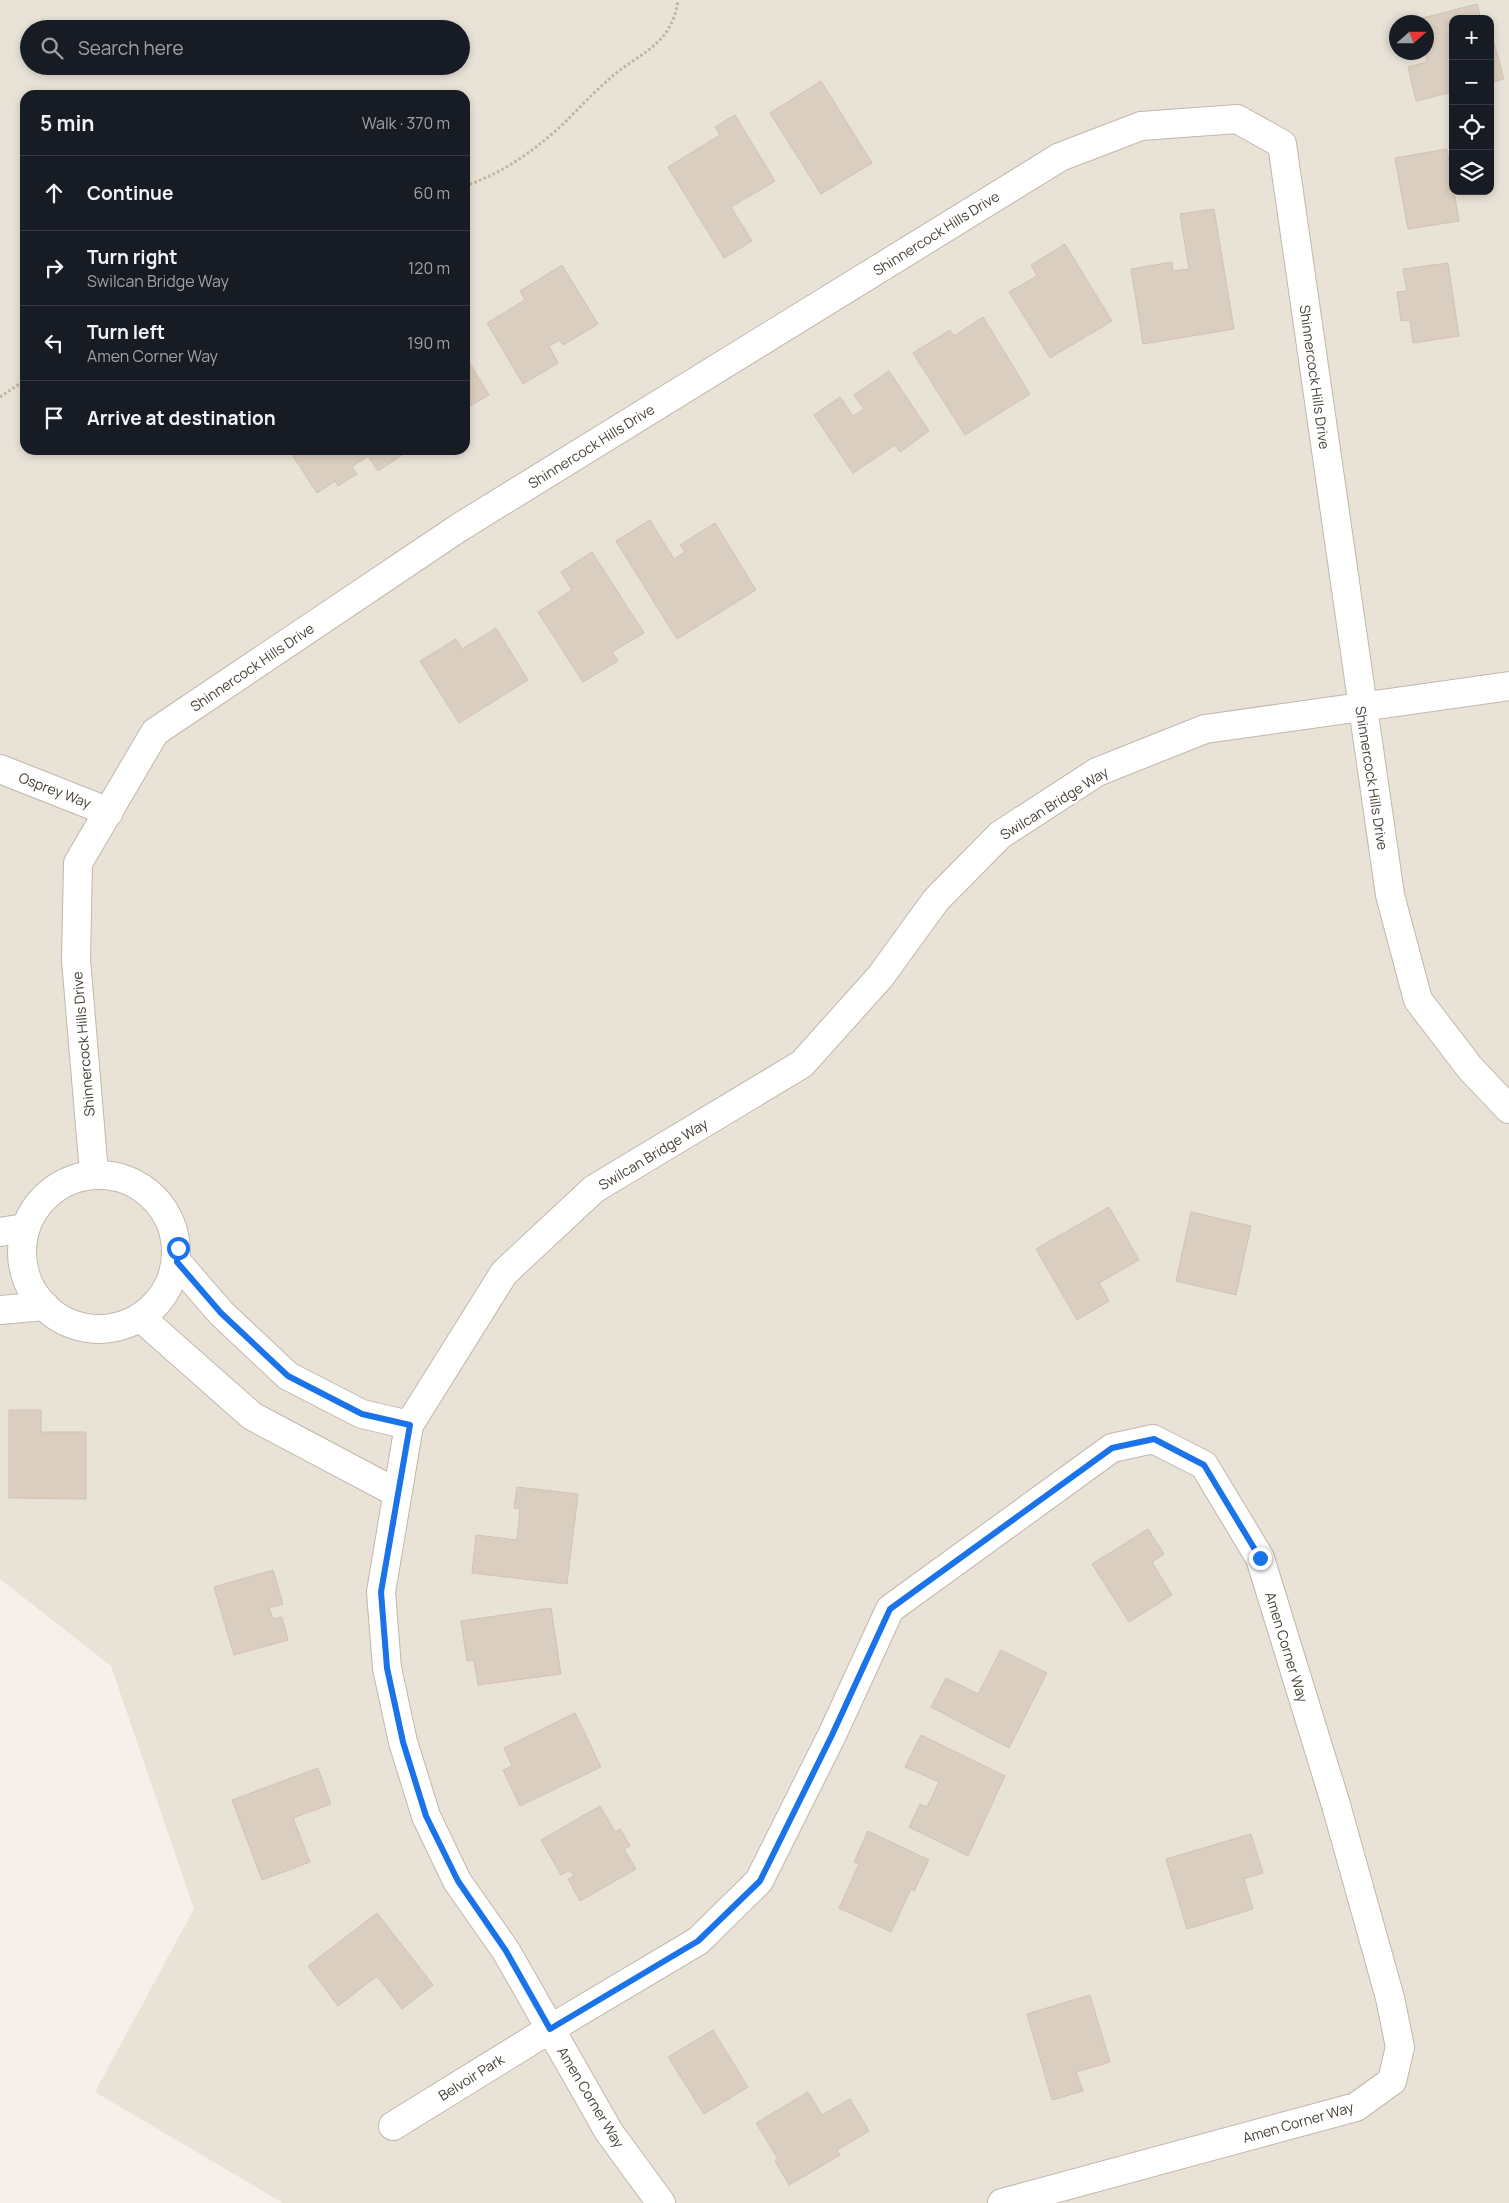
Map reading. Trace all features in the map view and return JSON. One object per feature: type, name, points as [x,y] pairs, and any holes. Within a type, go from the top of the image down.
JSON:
[{"type":"street","name":"Shinnercock Hills Drive","points":[[94,1173],[76,960],[78,863],[155,732],[460,528],[1060,157],[1141,126],[1236,119],[1282,144],[1361,705],[1390,895],[1418,1000],[1470,1068],[1509,1110]]},
{"type":"street","name":"Swilcan Bridge Way","points":[[550,2029],[506,1951],[458,1881],[426,1816],[403,1742],[387,1668],[381,1592],[410,1425],[440,1372],[504,1273],[594,1189],[802,1064],[880,977],[936,900],[1000,836],[1097,772],[1205,729],[1361,705],[1509,686]]},
{"type":"street","name":"Osprey Way","points":[[0,769],[109,812]]},
{"type":"street","points":[[94,1173],[130,1179],[161,1204],[173,1225],[178,1248],[177,1262],[172,1281],[160,1301],[128,1324],[104,1330],[79,1327],[51,1313],[33,1293],[23,1270],[21,1251],[12,1230],[40,1201],[69,1179],[94,1173]]},
{"type":"street","points":[[177,1262],[221,1313],[288,1376],[362,1414],[410,1425]]},
{"type":"street","points":[[0,1310],[45,1306]]},
{"type":"street","points":[[140,1317],[252,1416],[397,1492]]},
{"type":"street","name":"Amen Corner Way","points":[[661,2203],[609,2132],[550,2029],[698,1941],[760,1881],[832,1735],[890,1609],[1112,1448],[1154,1439],[1204,1465],[1260,1558],[1336,1806],[1390,1998],[1400,2047],[1392,2082],[1356,2107],[1002,2203]]},
{"type":"street","name":"Belvoir Park","points":[[393,2126],[550,2029]]},
{"type":"path","points":[[470,184],[485,179],[541,143],[610,78],[651,50],[675,18],[678,0]]},
{"type":"path","points":[[0,397],[20,383]]},
{"type":"shaded area","points":[[0,0],[1509,0],[1509,2203],[283,2203],[95,2092],[194,1909],[111,1666],[0,1579]]},
{"type":"building","points":[[1477,4],[1480,15],[1449,15],[1449,93],[1416,101],[1408,67],[1427,62],[1427,60],[1434,60],[1434,15]]},
{"type":"building","points":[[1494,43],[1504,79],[1494,82]]},
{"type":"building","points":[[821,81],[872,163],[821,194],[770,113]]},
{"type":"building","points":[[735,115],[775,181],[731,207],[752,241],[724,258],[668,167],[720,135],[715,127]]},
{"type":"building","points":[[1447,149],[1449,195],[1455,195],[1459,221],[1408,229],[1395,158]]},
{"type":"building","points":[[1214,209],[1234,329],[1143,344],[1131,269],[1172,262],[1173,271],[1189,269],[1180,214]]},
{"type":"building","points":[[1065,244],[1112,321],[1050,358],[1009,292],[1037,276],[1031,265]]},
{"type":"building","points":[[1448,263],[1459,336],[1413,343],[1410,320],[1401,321],[1397,292],[1407,291],[1403,269]]},
{"type":"building","points":[[562,265],[598,324],[563,345],[560,340],[549,346],[558,363],[523,384],[487,323],[525,300],[520,291]]},
{"type":"building","points":[[983,317],[1030,394],[965,435],[913,353],[950,330],[954,336]]},
{"type":"building","points":[[470,363],[489,395],[470,406]]},
{"type":"building","points":[[889,371],[929,431],[900,452],[895,445],[853,473],[814,415],[840,397],[853,416],[864,409],[854,395]]},
{"type":"building","points":[[292,455],[402,455],[378,471],[368,456],[352,467],[357,474],[338,486],[335,481],[317,493]]},
{"type":"building","points":[[650,520],[674,559],[685,552],[680,545],[715,523],[756,590],[677,639],[616,541]]},
{"type":"building","points":[[592,552],[644,633],[612,652],[618,661],[583,682],[538,612],[572,590],[561,572]]},
{"type":"building","points":[[496,628],[528,680],[459,723],[420,661],[456,639],[462,649]]},
{"type":"building","points":[[1109,1207],[1139,1260],[1099,1283],[1109,1301],[1077,1320],[1036,1249]]},
{"type":"building","points":[[1191,1212],[1251,1226],[1236,1295],[1176,1281]]},
{"type":"building","points":[[9,1410],[41,1410],[41,1432],[86,1432],[86,1499],[9,1498]]},
{"type":"building","points":[[517,1487],[578,1494],[567,1584],[472,1573],[476,1535],[517,1540],[520,1509],[514,1508]]},
{"type":"building","points":[[1148,1529],[1164,1554],[1152,1562],[1172,1595],[1129,1622],[1092,1564]]},
{"type":"building","points":[[273,1570],[283,1604],[269,1608],[273,1619],[282,1617],[288,1640],[234,1655],[214,1587]]},
{"type":"building","points":[[551,1608],[561,1674],[478,1685],[474,1660],[467,1661],[461,1621]]},
{"type":"building","points":[[1001,1650],[1047,1673],[1009,1748],[931,1707],[946,1678],[978,1694]]},
{"type":"building","points":[[575,1713],[601,1767],[520,1806],[503,1770],[512,1766],[504,1748]]},
{"type":"building","points":[[921,1735],[1005,1776],[968,1856],[909,1827],[920,1804],[927,1807],[939,1782],[905,1767]]},
{"type":"building","points":[[318,1768],[331,1804],[293,1818],[310,1862],[262,1880],[232,1800]]},
{"type":"building","points":[[600,1806],[615,1832],[620,1829],[630,1846],[624,1849],[636,1869],[580,1901],[568,1879],[574,1876],[570,1870],[561,1875],[541,1840]]},
{"type":"building","points":[[868,1831],[929,1860],[914,1891],[911,1889],[891,1932],[839,1908],[859,1864],[854,1862]]},
{"type":"building","points":[[1251,1834],[1263,1873],[1244,1879],[1253,1909],[1187,1929],[1166,1859]]},
{"type":"building","points":[[377,1913],[433,1985],[402,2009],[377,1976],[338,2006],[308,1966]]},
{"type":"building","points":[[1090,1995],[1110,2062],[1076,2072],[1083,2091],[1052,2100],[1027,2014]]},
{"type":"building","points":[[713,2030],[748,2087],[704,2114],[668,2057]]},
{"type":"building","points":[[808,2092],[822,2115],[850,2099],[869,2131],[837,2150],[840,2155],[789,2185],[775,2161],[778,2159],[756,2123]]},
{"type":"route","points":[[178,1248],[177,1262],[221,1313],[288,1376],[362,1414],[410,1425],[381,1592],[387,1668],[403,1742],[426,1816],[458,1881],[506,1951],[550,2029],[698,1941],[760,1881],[832,1735],[890,1609],[1112,1448],[1154,1439],[1204,1465],[1260,1558]]}]
